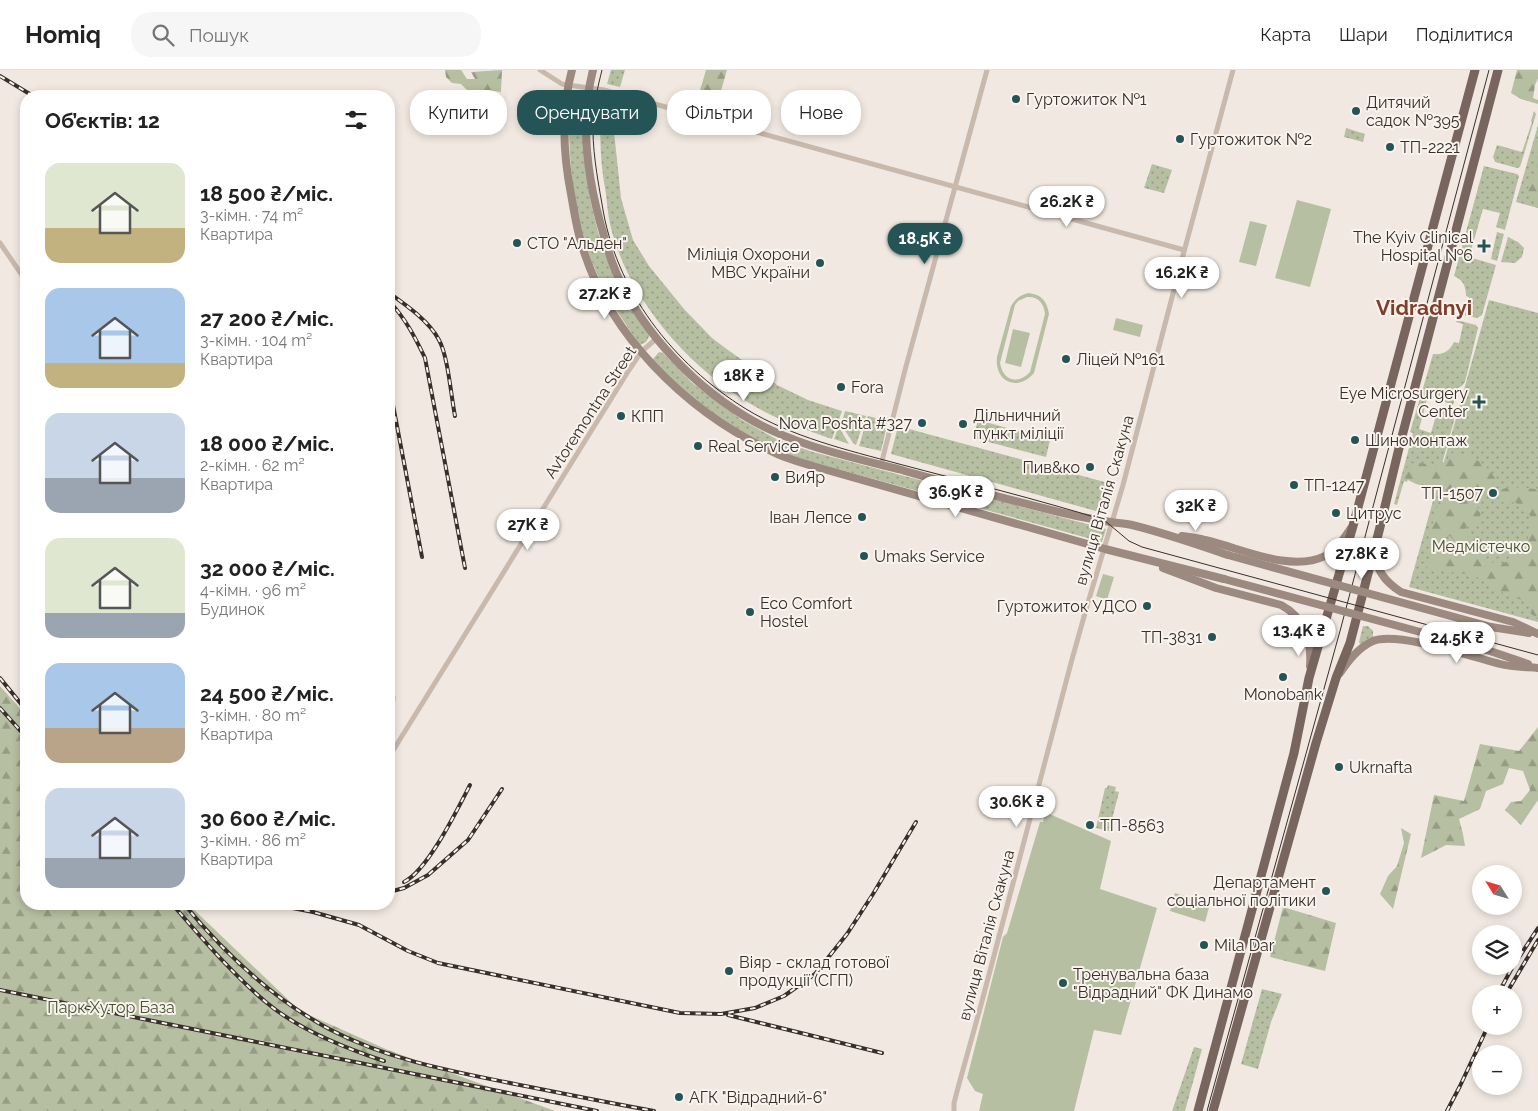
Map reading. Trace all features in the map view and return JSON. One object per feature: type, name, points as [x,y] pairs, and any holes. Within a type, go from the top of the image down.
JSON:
[{"type":"main road","points":[[572,70],[568,85],[564,134],[567,174],[581,242],[594,276],[612,311],[641,352],[664,376],[704,412],[733,431],[772,452],[813,466],[1104,549],[1224,579],[1487,650],[1538,668]]},
{"type":"main road","points":[[593,70],[589,87],[586,129],[588,166],[595,203],[612,262],[630,299],[656,338],[696,378],[723,401],[745,416],[777,433],[849,457],[1049,510],[1205,540],[1276,560],[1313,561],[1336,548],[1352,526]]},
{"type":"main road","points":[[1308,678],[1352,526],[1475,70]]},
{"type":"main road","points":[[1213,1111],[1298,805],[1336,678],[1350,643],[1402,434],[1498,70]]},
{"type":"main road","points":[[1157,531],[1228,555],[1491,627],[1538,634]]},
{"type":"main road","points":[[1379,531],[1376,560],[1383,575],[1395,588],[1411,596],[1513,622],[1538,634]]},
{"type":"main road","points":[[1136,556],[1146,562],[1216,588],[1281,605],[1289,609],[1296,615],[1306,634],[1311,657],[1294,753],[1198,1111]]},
{"type":"main road","points":[[1336,678],[1353,655],[1361,648],[1383,638],[1401,639],[1502,664],[1538,668]]},
{"type":"street","points":[[540,70],[568,85],[604,90],[1184,250]]},
{"type":"street","points":[[881,465],[905,370],[988,70]]},
{"type":"street","name":"вулиця Віталія Скакуна","points":[[954,1111],[954,1103],[1041,776],[1087,606],[1127,472],[1184,250],[1234,70]]},
{"type":"street","points":[[0,242],[20,272]]},
{"type":"street","name":"Avtoremontna Street","points":[[395,747],[602,412],[641,352],[656,338]]},
{"type":"green space","points":[[445,70],[461,70],[467,79],[475,79],[471,72],[502,70],[501,90],[467,90],[461,84],[452,83],[446,77]]},
{"type":"green space","points":[[611,70],[625,70],[620,87],[607,84]]},
{"type":"green space","points":[[706,70],[727,70],[721,90],[700,90]]},
{"type":"green space","points":[[1517,70],[1538,70],[1533,98],[1538,100],[1538,104],[1521,99],[1511,93]]},
{"type":"green space","points":[[1534,111],[1536,114],[1520,167],[1517,168],[1495,162],[1493,157],[1497,145],[1522,152]]},
{"type":"green space","points":[[1538,125],[1538,208],[1516,202]]},
{"type":"green space","points":[[1346,128],[1365,134],[1363,142],[1344,137]]},
{"type":"green space","points":[[570,135],[585,135],[585,165],[598,232],[610,265],[650,335],[646,342],[640,345],[602,285],[590,256],[578,213],[571,169]]},
{"type":"green space","points":[[600,135],[614,135],[621,198],[633,240],[649,266],[684,309],[712,338],[777,385],[808,400],[842,411],[832,439],[769,414],[749,403],[703,369],[662,327],[645,303],[618,251],[610,224]]},
{"type":"green space","points":[[1536,141],[1538,141],[1538,200],[1534,200],[1527,193],[1536,168],[1537,155],[1533,148]]},
{"type":"green space","points":[[1152,164],[1172,170],[1164,193],[1144,188]]},
{"type":"green space","points":[[1484,166],[1519,176],[1505,230],[1496,227],[1500,213],[1483,209],[1469,257],[1496,265],[1482,315],[1477,318],[1458,314],[1458,312],[1465,313],[1469,297],[1466,296],[1465,286],[1462,281],[1454,276]]},
{"type":"green space","points":[[1297,200],[1331,209],[1310,287],[1275,278]]},
{"type":"green space","points":[[1250,221],[1267,225],[1256,266],[1239,262]]},
{"type":"green space","points":[[1497,232],[1504,234],[1497,261],[1491,259]]},
{"type":"green space","points":[[1508,237],[1518,242],[1524,248],[1522,257],[1515,263],[1501,262]]},
{"type":"green space","points":[[1034,294],[1041,297],[1047,306],[1049,314],[1034,373],[1028,379],[1021,382],[1008,382],[999,373],[997,357],[1011,306],[1018,297]],"holes":[[[1027,297],[1040,301],[1045,314],[1030,372],[1021,379],[1016,380],[1004,374],[1000,363],[1015,305],[1018,301]]]},
{"type":"green space","name":"Медмістечко","points":[[1489,300],[1538,313],[1538,622],[1409,587]]},
{"type":"green space","points":[[1116,318],[1143,325],[1140,337],[1113,330]]},
{"type":"green space","points":[[1456,320],[1476,325],[1478,328],[1465,382],[1458,388],[1453,405],[1428,396],[1419,429],[1431,433],[1438,408],[1451,411],[1454,417],[1435,489],[1430,488],[1430,484],[1408,479],[1407,482],[1404,481],[1397,505],[1394,504],[1413,433],[1410,432],[1433,354],[1443,353],[1454,342],[1459,343],[1463,324],[1456,322]]},
{"type":"green space","points":[[1013,329],[1030,333],[1021,367],[1005,363]]},
{"type":"green space","points":[[659,352],[663,353],[692,383],[742,420],[778,440],[813,452],[1106,529],[1102,542],[809,461],[773,449],[740,432],[682,389],[655,364],[653,359]]},
{"type":"green space","points":[[845,411],[866,416],[856,445],[841,425]]},
{"type":"green space","points":[[868,416],[888,421],[881,451],[859,446]]},
{"type":"green space","points":[[978,420],[1050,440],[1046,457],[973,438]]},
{"type":"green space","points":[[898,426],[1112,484],[1103,513],[891,454]]},
{"type":"green space","points":[[838,428],[840,429],[849,444],[834,439]]},
{"type":"green space","points":[[1454,452],[1473,458],[1486,466],[1495,478],[1478,506],[1477,510],[1481,513],[1478,522],[1466,527],[1465,531],[1468,537],[1482,539],[1488,544],[1486,558],[1492,562],[1497,564],[1504,563],[1515,557],[1524,547],[1530,529],[1531,517],[1526,510],[1515,502],[1501,502],[1498,496],[1500,492],[1503,489],[1510,488],[1538,490],[1538,618],[1531,614],[1529,604],[1496,590],[1474,575],[1427,569],[1429,558],[1436,554],[1456,554],[1458,550],[1456,543],[1450,536],[1434,542],[1429,536],[1440,498],[1436,489],[1416,484],[1404,478],[1409,465],[1413,463],[1433,465],[1441,463],[1446,461]]},
{"type":"green space","points":[[1103,574],[1114,577],[1107,600],[1096,596]]},
{"type":"green space","points":[[1363,626],[1368,626],[1373,631],[1373,638],[1360,644],[1359,642]]},
{"type":"green space","name":"Парк Хутор База","points":[[0,686],[20,708],[20,910],[194,910],[300,1011],[388,1050],[555,1111],[0,1111]]},
{"type":"green space","points":[[1538,727],[1538,800],[1521,825],[1505,810],[1511,802],[1521,801],[1530,790],[1523,771],[1509,768],[1503,784],[1486,791],[1480,809],[1459,819],[1465,846],[1446,845],[1421,858],[1434,795],[1464,801],[1480,744],[1519,751]]},
{"type":"green space","points":[[1108,785],[1116,787],[1115,791],[1119,792],[1109,831],[1096,828],[1105,788]]},
{"type":"green space","name":"Тренувальна база \"Відрадний\" ФК Динамо","points":[[1045,812],[1111,841],[1100,889],[1157,908],[1121,1035],[1094,1030],[1074,1111],[979,1111],[983,1094],[975,1091],[967,1078],[1003,937],[1007,933],[1040,822],[1043,822]]},
{"type":"green space","points":[[1401,828],[1411,834],[1393,909],[1380,894],[1388,876],[1397,866],[1404,843]]},
{"type":"green space","points":[[1175,893],[1210,904],[1205,922],[1170,911]]},
{"type":"green space","points":[[1283,907],[1336,923],[1325,971],[1270,957]]},
{"type":"green space","points":[[1262,989],[1282,994],[1271,1022],[1258,1069],[1241,1064]]},
{"type":"green space","points":[[1194,1047],[1202,1049],[1185,1111],[1172,1111]]},
{"type":"tram line","points":[[602,70],[596,94],[594,113],[594,151],[609,236],[620,266],[634,295],[651,322],[672,347],[719,391],[746,409],[764,419],[820,442],[1104,520],[1129,541],[1142,547],[1538,655]]},
{"type":"tram line","points":[[1207,1111],[1340,631],[1489,70]]},
{"type":"railway","points":[[0,76],[23,90]]},
{"type":"railway","points":[[395,297],[423,320],[439,340],[447,366],[455,416]]},
{"type":"railway","points":[[395,308],[409,328],[425,358],[465,568]]},
{"type":"railway","points":[[395,415],[422,557]]},
{"type":"railway","points":[[0,678],[20,703]]},
{"type":"railway","points":[[0,708],[20,730]]},
{"type":"railway","points":[[404,882],[423,865],[432,853],[450,824],[470,785]]},
{"type":"railway","points":[[395,890],[404,888],[428,875],[468,840],[502,789]]},
{"type":"railway","points":[[303,910],[359,925],[408,951],[438,963],[680,1013],[721,1014],[755,1008],[784,996],[815,974],[847,934],[916,822]]},
{"type":"railway","points":[[177,910],[229,968],[280,1013],[293,1022],[323,1037],[384,1061]]},
{"type":"railway","points":[[189,910],[250,974],[308,1017],[350,1039],[371,1048],[437,1068],[654,1111]]},
{"type":"railway","points":[[1522,953],[1538,928]]},
{"type":"railway","points":[[1511,985],[1538,940]]},
{"type":"railway","points":[[1503,985],[1508,975]]},
{"type":"railway","points":[[0,990],[597,1111]]},
{"type":"railway","points":[[728,1015],[882,1053]]},
{"type":"railway","points":[[1447,1111],[1484,1035]]},
{"type":"place","name":"Гуртожиток №1","points":[[1016,99]]},
{"type":"place","name":"Дитячий садок №395","points":[[1356,111]]},
{"type":"place","name":"Гуртожиток №2","points":[[1180,139]]},
{"type":"place","name":"ТП-2221","points":[[1390,147]]},
{"type":"place","name":"СТО \"Альден\"","points":[[517,243]]},
{"type":"place","name":"The Kyiv Clinical Hospital №6","points":[[1484,246]]},
{"type":"place","name":"Міліція Охорони МВС України","points":[[820,263]]},
{"type":"place","name":"Ліцей №161","points":[[1066,359]]},
{"type":"place","name":"Fora","points":[[841,387]]},
{"type":"place","name":"Eye Microsurgery Center","points":[[1479,402]]},
{"type":"place","name":"КПП","points":[[621,416]]},
{"type":"place","name":"Nova Poshta #327","points":[[922,423]]},
{"type":"place","name":"Дільничний пункт міліції","points":[[963,424]]},
{"type":"place","name":"Шиномонтаж","points":[[1355,440]]},
{"type":"place","name":"Real Service","points":[[698,446]]},
{"type":"place","name":"Пив&ко","points":[[1090,467]]},
{"type":"place","name":"ВиЯр","points":[[775,477]]},
{"type":"place","name":"ТП-1247","points":[[1294,485]]},
{"type":"place","name":"ТП-1507","points":[[1493,493]]},
{"type":"place","name":"Цитрус","points":[[1336,513]]},
{"type":"place","name":"Іван Лепсе","points":[[862,517]]},
{"type":"place","name":"Umaks Service","points":[[864,556]]},
{"type":"place","name":"Гуртожиток УДСО","points":[[1147,606]]},
{"type":"place","name":"Eco Comfort Hostel","points":[[750,612]]},
{"type":"place","name":"ТП-3831","points":[[1212,637]]},
{"type":"place","name":"Monobank","points":[[1283,677]]},
{"type":"place","name":"Ukrnafta","points":[[1339,767]]},
{"type":"place","name":"ТП-8563","points":[[1090,825]]},
{"type":"place","name":"Департамент соціальної політики","points":[[1326,891]]},
{"type":"place","name":"Mila Dar","points":[[1204,945]]},
{"type":"place","name":"Віяр - склад готової продукції (СГП)","points":[[729,971]]},
{"type":"place","name":"Тренувальна база \"Відрадний\" ФК Динамо","points":[[1063,983]]},
{"type":"place","name":"АГК \"Відрадний-6\"","points":[[679,1097]]},
{"type":"district","name":"Vidradnyi","points":[[1424,308]]}]
